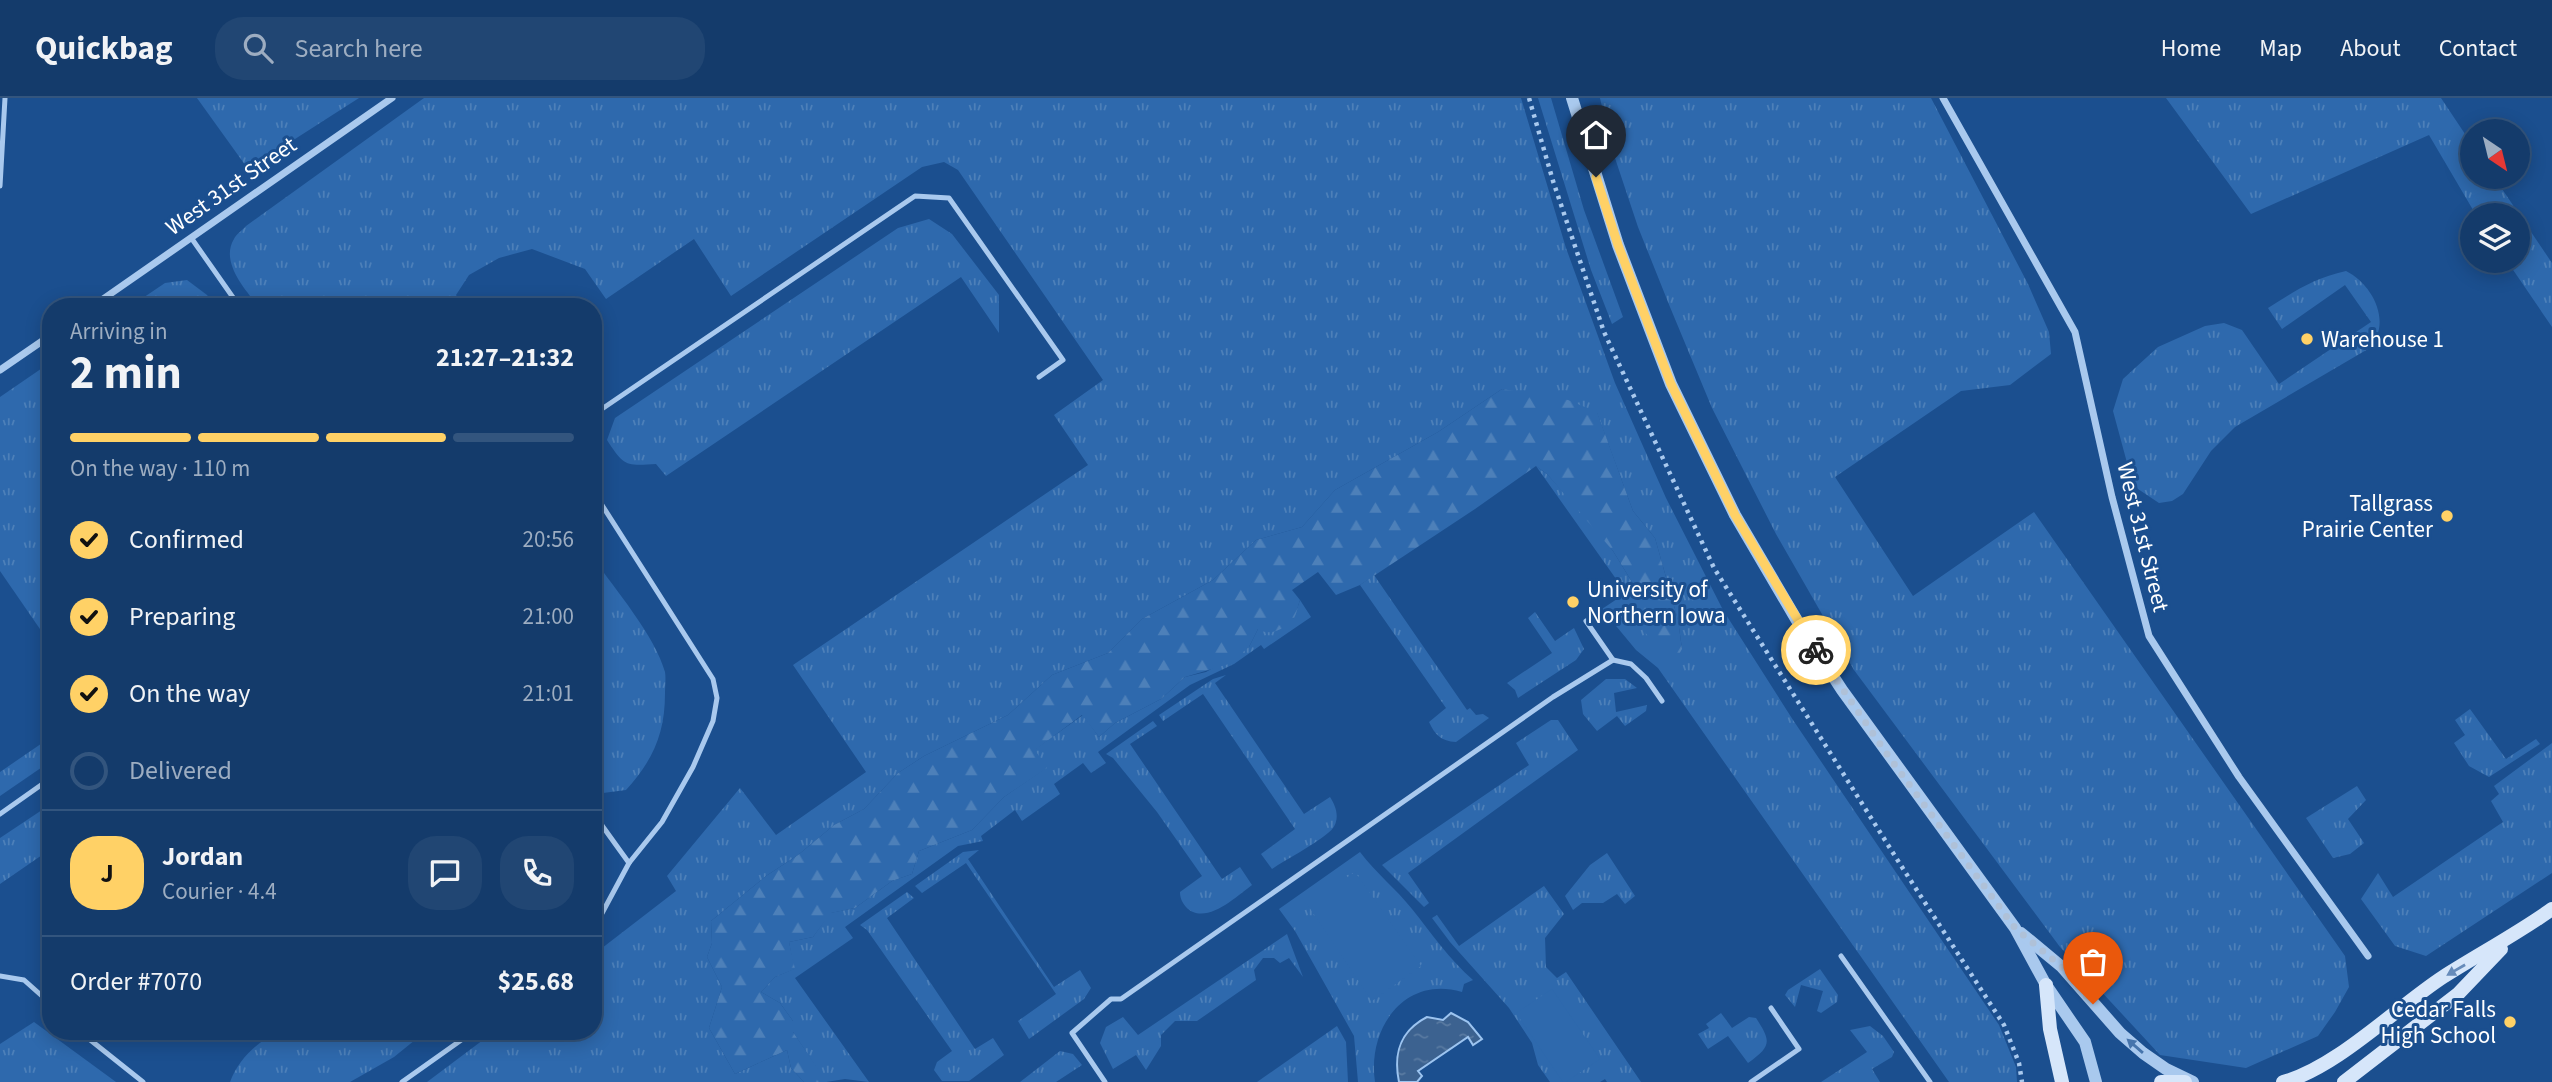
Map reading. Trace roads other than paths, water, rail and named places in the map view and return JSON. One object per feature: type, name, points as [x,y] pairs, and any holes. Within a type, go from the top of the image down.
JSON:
[{"type":"main road","points":[[2283,1082],[2317,1069],[2443,977],[2514,936],[2552,909]]},
{"type":"main road","points":[[2344,1082],[2458,995],[2514,936]]},
{"type":"main road","points":[[2046,985],[2050,1029],[2062,1082]]},
{"type":"main road","points":[[2161,1082],[2186,1082]]},
{"type":"street","name":"West 31st Street","points":[[105,298],[391,98]]},
{"type":"street","points":[[1572,98],[1618,245],[1671,384],[1735,515],[1799,624],[1842,690],[2015,928],[2046,985],[2085,1042],[2096,1082]]},
{"type":"street","name":"West 31st Street","points":[[1943,98],[2075,332],[2112,497],[2149,636],[2239,777],[2368,956]]},
{"type":"street","points":[[0,370],[42,341]]},
{"type":"street","points":[[2015,928],[2062,967],[2120,1033],[2143,1053],[2166,1069],[2193,1082]]},
{"type":"lane","points":[[0,186],[5,98]]},
{"type":"lane","points":[[602,409],[915,196],[949,198],[1063,360],[1039,377]]},
{"type":"lane","points":[[191,239],[233,298]]},
{"type":"lane","points":[[602,505],[713,679],[717,698],[713,721],[693,767],[662,822],[629,863],[602,913]]},
{"type":"lane","points":[[1586,621],[1614,660],[1631,664],[1646,678],[1662,701]]},
{"type":"lane","points":[[1105,1082],[1072,1033],[1111,999],[1121,999],[1553,697],[1614,660]]},
{"type":"lane","points":[[0,814],[42,784]]},
{"type":"lane","points":[[602,826],[629,863]]},
{"type":"lane","points":[[1841,956],[1930,1082]]},
{"type":"lane","points":[[0,976],[24,980],[42,996]]},
{"type":"lane","points":[[1751,1082],[1799,1048],[1771,1008]]},
{"type":"lane","points":[[90,1040],[143,1082]]},
{"type":"lane","points":[[402,1082],[461,1040]]},
{"type":"water","points":[[1451,1013],[1468,1022],[1482,1039],[1473,1045],[1468,1037],[1418,1071],[1422,1076],[1417,1082],[1399,1082],[1398,1052],[1410,1029],[1427,1017],[1443,1020]]},
{"type":"place","name":"Warehouse 1","points":[[2307,339]]},
{"type":"place","name":"Tallgrass Prairie Center","points":[[2447,516]]},
{"type":"place","name":"University of Northern Iowa","points":[[1573,602]]},
{"type":"place","name":"Cedar Falls High School","points":[[2510,1022]]}]
